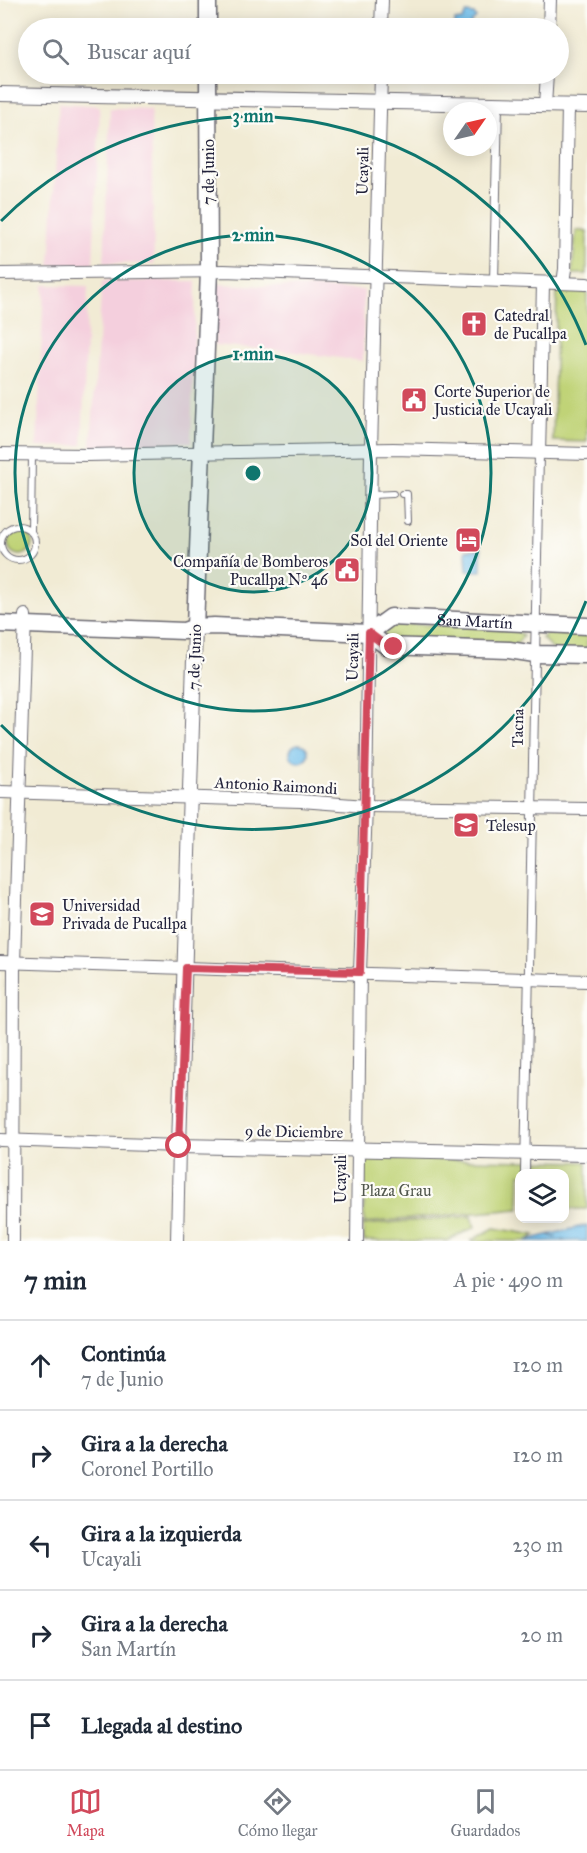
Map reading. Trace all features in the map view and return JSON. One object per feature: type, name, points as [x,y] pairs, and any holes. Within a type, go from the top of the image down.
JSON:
[{"type":"main road","points":[[208,0],[208,18]]},
{"type":"main road","name":"7 de Junio","points":[[195,627],[209,271],[208,84]]},
{"type":"main road","name":"San Martín","points":[[0,614],[25,620],[184,631],[195,627],[369,633],[386,646],[587,655]]},
{"type":"main road","name":"San Martín","points":[[369,633],[391,617],[587,626]]},
{"type":"main road","name":"San Martín","points":[[0,624],[25,620]]},
{"type":"street","points":[[381,18],[382,0]]},
{"type":"street","points":[[549,18],[550,0]]},
{"type":"street","name":"Ucayali","points":[[357,1241],[356,1149],[366,806],[371,450],[381,84]]},
{"type":"street","points":[[545,105],[546,84]]},
{"type":"street","points":[[0,94],[587,106]]},
{"type":"street","points":[[494,281],[498,104]]},
{"type":"street","points":[[563,283],[566,269],[568,106]]},
{"type":"street","points":[[0,274],[209,271],[587,284]]},
{"type":"street","name":"Tacna","points":[[525,1169],[543,284]]},
{"type":"street","points":[[0,454],[451,448],[539,454],[587,454]]},
{"type":"street","points":[[13,1241],[6,1140],[25,620]]},
{"type":"street","name":"7 de Junio","points":[[177,1241],[195,627]]},
{"type":"street","name":"Antonio Raimondi","points":[[0,792],[301,801],[366,806],[587,809]]},
{"type":"street","points":[[0,962],[587,981]]},
{"type":"street","name":"9 de Diciembre","points":[[6,1140],[179,1146],[587,1154]]},
{"type":"lane","points":[[31,532],[21,526],[10,527],[0,541],[3,552],[17,561],[28,557],[35,545],[31,532],[32,455]]},
{"type":"lane","points":[[372,495],[393,494]]},
{"type":"lane","points":[[402,494],[407,494],[408,521]]},
{"type":"shaded area","points":[[59,103],[100,106],[93,264],[50,265]]},
{"type":"shaded area","points":[[110,108],[151,109],[154,264],[104,263]]},
{"type":"shaded area","points":[[102,281],[196,281],[191,442],[91,446]]},
{"type":"shaded area","points":[[214,284],[364,290],[363,361],[215,345]]},
{"type":"shaded area","points":[[44,285],[88,286],[82,445],[37,447]]},
{"type":"green space","points":[[576,230],[587,232],[587,274],[572,274]]},
{"type":"green space","points":[[557,291],[587,292],[587,442],[553,441]]},
{"type":"green space","points":[[20,531],[25,532],[31,538],[31,548],[25,554],[20,555],[15,554],[9,548],[8,543],[9,538],[15,532]]},
{"type":"green space","points":[[389,624],[512,626],[523,636],[516,645],[389,644],[384,633]]},
{"type":"green space","points":[[548,632],[587,632],[587,651],[553,650],[542,638]]},
{"type":"green space","name":"Plaza Grau","points":[[364,1158],[587,1162],[587,1209],[569,1209],[569,1169],[515,1169],[515,1209],[364,1223]]},
{"type":"green space","points":[[471,1216],[475,1227],[447,1241],[364,1241],[363,1225]]},
{"type":"green space","points":[[494,1228],[535,1235],[526,1241],[470,1241]]},
{"type":"water","points":[[466,13],[474,14],[476,18],[463,18]]},
{"type":"water","points":[[481,549],[481,571],[467,571],[466,550]]},
{"type":"water","points":[[299,744],[305,747],[308,753],[305,759],[299,762],[293,759],[290,753],[293,747]]},
{"type":"water","points":[[587,1225],[587,1241],[526,1241],[531,1239]]},
{"type":"ferry route","points":[[549,1235],[565,1241]]},
{"type":"place","name":"Catedral de Pucallpa","points":[[474,324]]},
{"type":"place","name":"Corte Superior de Justicia de Ucayali","points":[[414,400]]},
{"type":"place","name":"Sol del Oriente","points":[[468,540]]},
{"type":"place","name":"Compañía de Bomberos Pucallpa Nº 46","points":[[347,570]]},
{"type":"place","name":"Telesup","points":[[466,825]]},
{"type":"place","name":"Universidad Privada de Pucallpa","points":[[42,914]]},
{"type":"route","points":[[179,1146],[186,968],[360,972],[369,633],[386,646],[394,647]]}]
